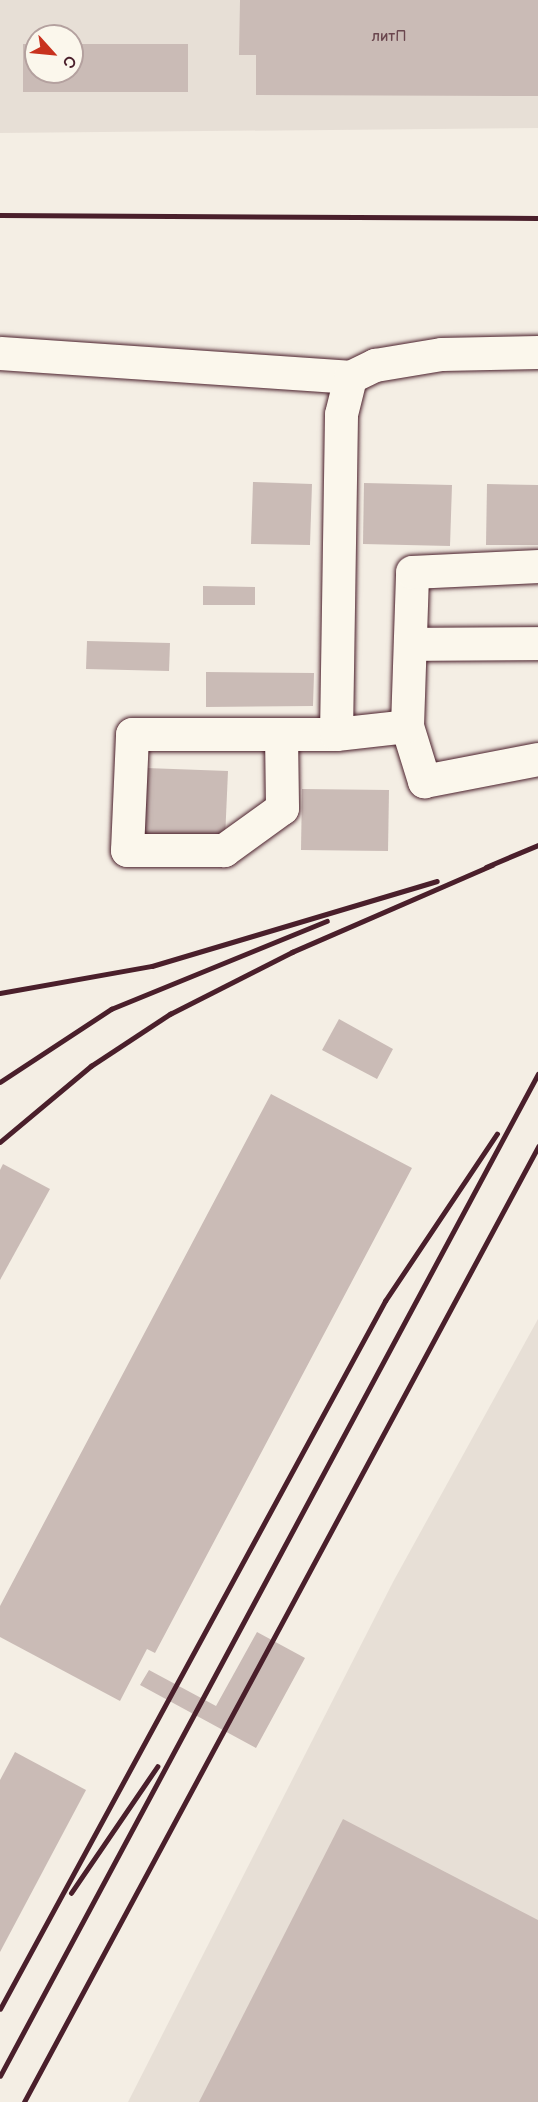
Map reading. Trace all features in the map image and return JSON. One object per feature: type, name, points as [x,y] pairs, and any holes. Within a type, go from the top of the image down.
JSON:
[{"type":"lane","points":[[0,353],[350,377],[375,364],[441,354],[538,352]]},
{"type":"lane","points":[[336,734],[341,414],[350,377]]},
{"type":"lane","points":[[538,566],[412,572],[407,726],[424,781],[538,759]]},
{"type":"lane","points":[[410,644],[538,643]]},
{"type":"lane","points":[[282,734],[282,808],[224,850],[127,850],[132,734],[282,734],[336,734],[407,726]]},
{"type":"shaded area","points":[[0,0],[538,0],[538,128],[0,133]]},
{"type":"shaded area","points":[[538,1319],[538,2102],[128,2102],[393,1582]]},
{"type":"building","points":[[240,0],[538,0],[538,96],[256,95],[256,55],[239,55]]},
{"type":"building","points":[[23,44],[24,84],[84,84],[84,44],[188,44],[188,92],[23,92]]},
{"type":"building","points":[[253,482],[312,484],[310,545],[251,544]]},
{"type":"building","points":[[364,483],[452,485],[450,546],[363,544]]},
{"type":"building","points":[[487,484],[538,485],[538,545],[486,545]]},
{"type":"building","points":[[203,586],[255,587],[255,605],[203,605]]},
{"type":"building","points":[[87,641],[170,643],[169,671],[86,669]]},
{"type":"building","points":[[206,672],[314,673],[313,706],[206,707]]},
{"type":"building","points":[[146,768],[228,771],[225,839],[143,835]]},
{"type":"building","points":[[302,789],[389,790],[388,851],[301,850]]},
{"type":"building","points":[[339,1019],[393,1049],[377,1079],[322,1050]]},
{"type":"building","points":[[271,1094],[412,1168],[155,1653],[147,1649],[120,1701],[0,1637],[0,1606]]},
{"type":"building","points":[[3,1164],[50,1189],[0,1280],[0,1170]]},
{"type":"building","points":[[257,1632],[305,1658],[256,1748],[140,1685],[149,1670],[216,1706]]},
{"type":"building","points":[[15,1752],[86,1790],[0,1952],[0,1780]]},
{"type":"building","points":[[343,1819],[538,1920],[538,2102],[199,2102]]},
{"type":"railway","points":[[0,215],[538,218]]},
{"type":"railway","points":[[486,867],[538,845]]},
{"type":"railway","points":[[0,1142],[91,1066],[170,1014],[292,952],[492,865]]},
{"type":"railway","points":[[0,993],[152,966],[437,881]]},
{"type":"railway","points":[[0,1082],[111,1009],[327,921]]},
{"type":"railway","points":[[0,2076],[538,1074]]},
{"type":"railway","points":[[0,2009],[385,1301],[497,1134]]},
{"type":"railway","points":[[24,2102],[538,1147]]},
{"type":"railway","points":[[71,1893],[157,1767]]}]
